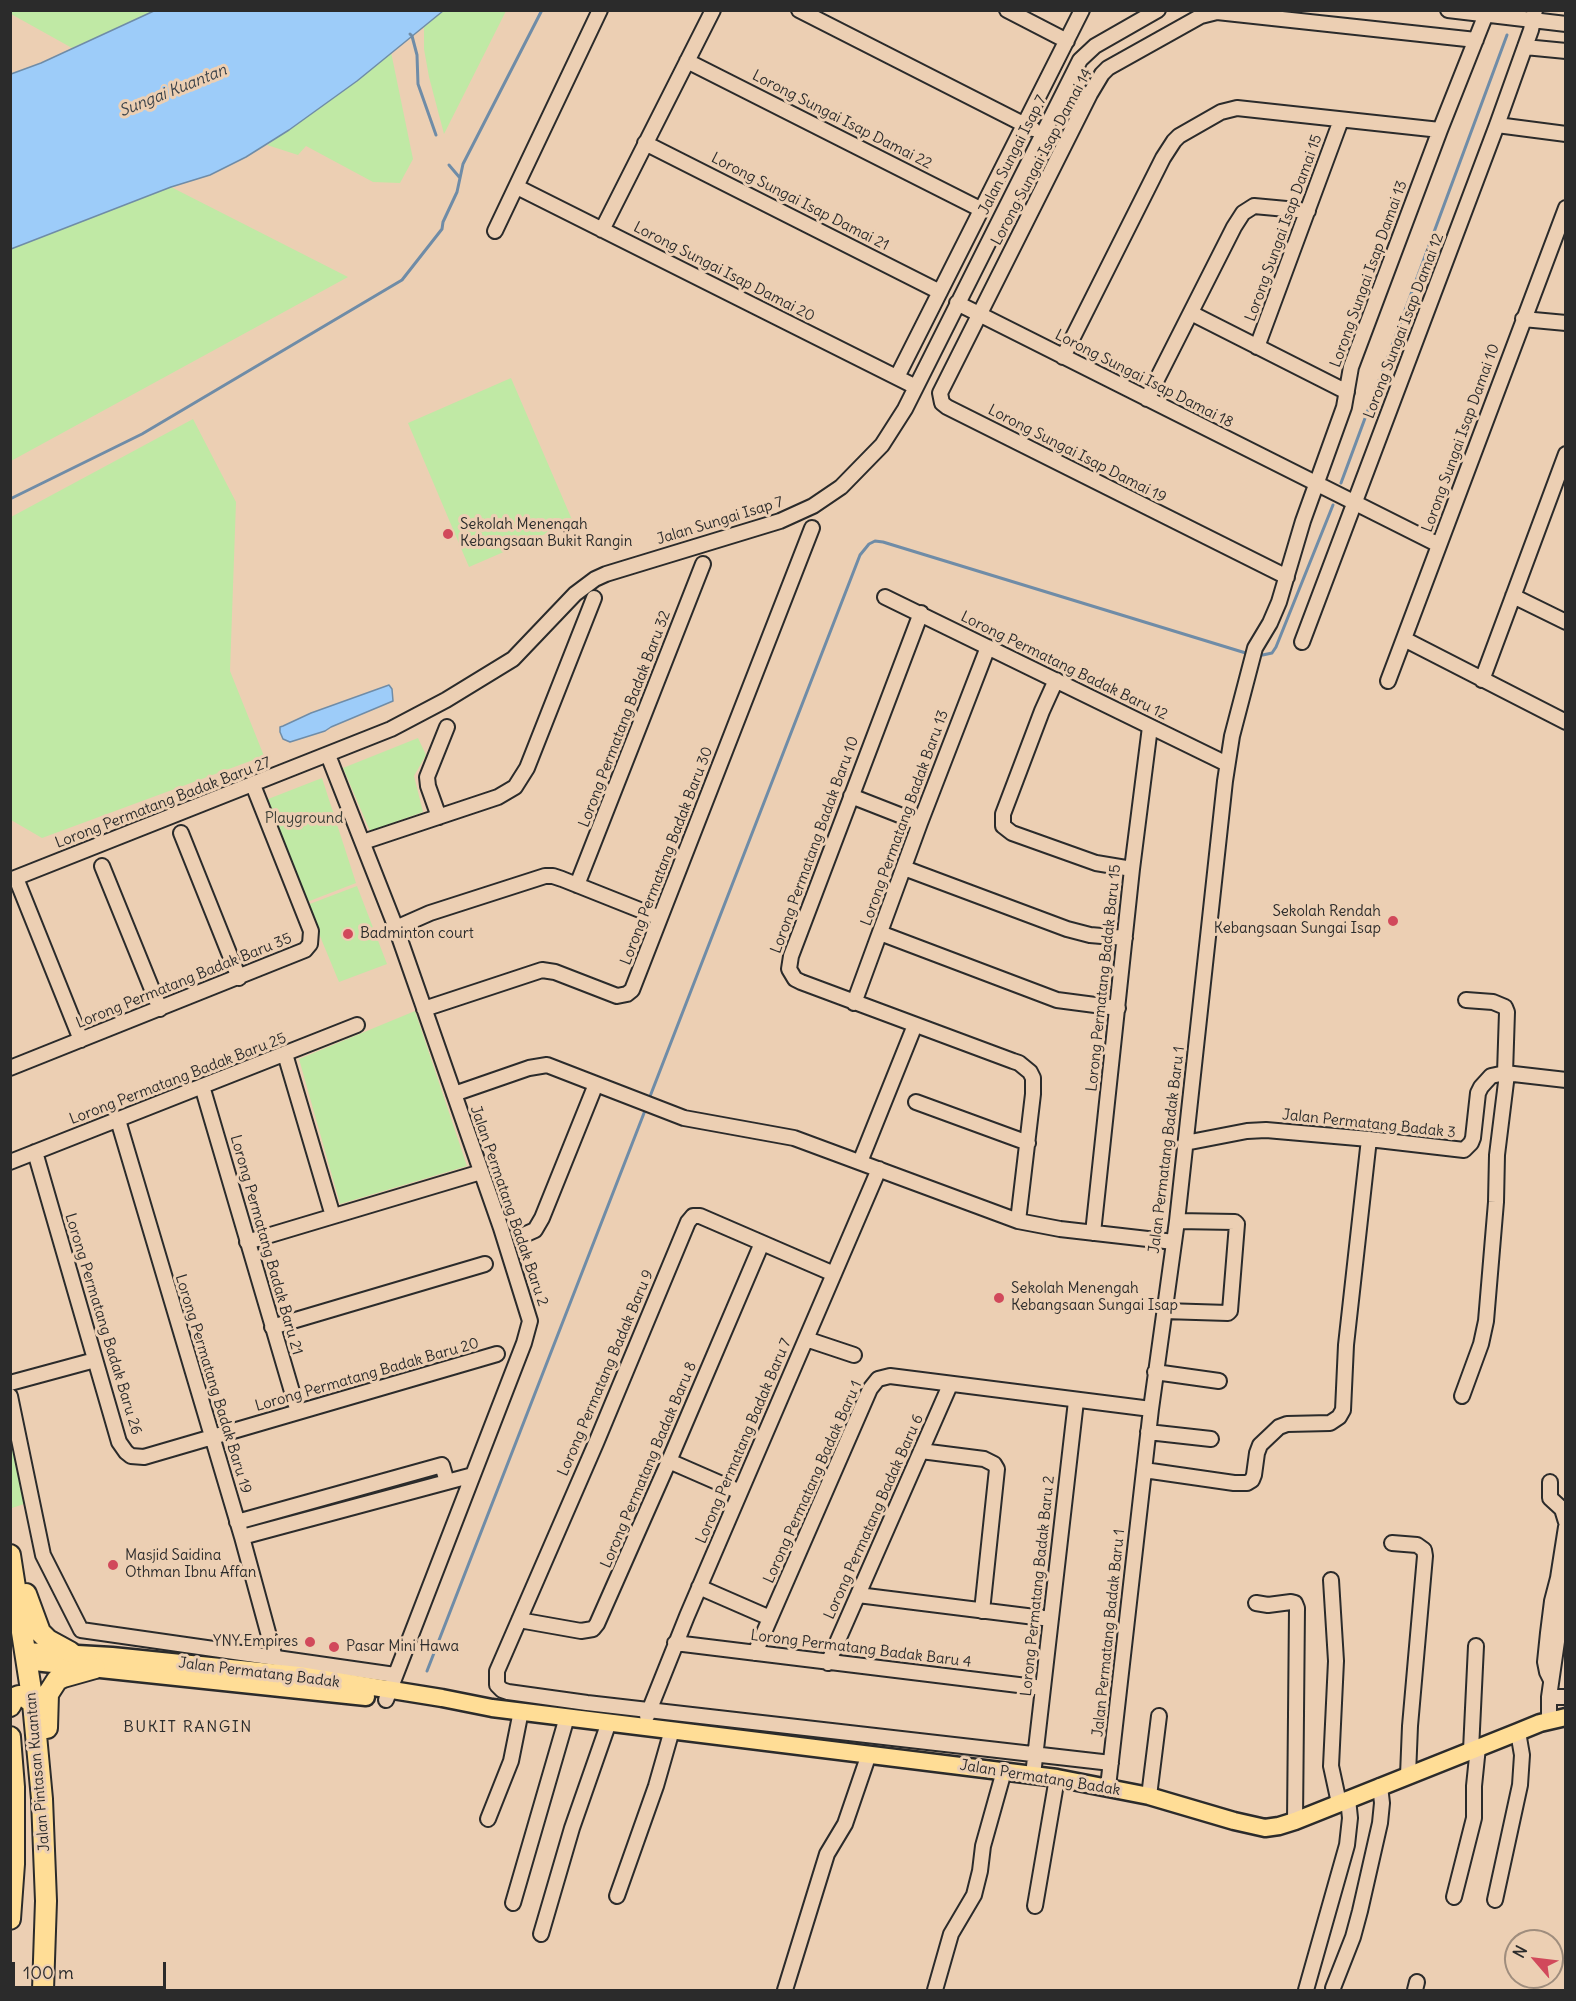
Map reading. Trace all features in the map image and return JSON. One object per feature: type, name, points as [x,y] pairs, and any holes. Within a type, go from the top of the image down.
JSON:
[{"type":"highway","points":[[10,1549],[40,1632],[48,1640],[70,1652]]},
{"type":"highway","name":"Jalan Pintasan Kuantan","points":[[10,1555],[17,1656],[33,1703],[42,1799],[46,1901],[43,1990]]},
{"type":"highway","points":[[42,1799],[48,1694],[57,1680],[94,1668]]},
{"type":"highway","points":[[10,1706],[14,1698],[19,1696],[24,1696],[33,1703]]},
{"type":"highway","points":[[10,1737],[14,1787],[14,1864],[10,1919]]},
{"type":"main road","name":"Jalan Permatang Badak","points":[[17,1656],[70,1652],[299,1675],[391,1688],[521,1712],[1033,1774],[1149,1796],[1265,1828],[1279,1827],[1518,1732],[1566,1717]]},
{"type":"main road","name":"Jalan Permatang Badak","points":[[17,1656],[94,1668],[320,1691],[391,1688]]},
{"type":"street","points":[[495,231],[600,10]]},
{"type":"street","points":[[602,230],[712,10]]},
{"type":"street","points":[[799,10],[1042,133]]},
{"type":"street","points":[[1007,10],[1067,41]]},
{"type":"street","points":[[897,377],[1082,10]]},
{"type":"street","name":"Jalan Sungai Isap 7","points":[[328,755],[411,719],[501,667],[525,647],[580,590],[595,579],[799,514],[856,474],[894,428],[1075,67],[1086,52],[1158,10]]},
{"type":"street","points":[[1448,10],[1486,14],[1535,15],[1566,24]]},
{"type":"street","name":"Lorong Sungai Isap Damai 14","points":[[980,314],[1102,74],[1115,63],[1209,13],[1476,40]]},
{"type":"street","name":"Lorong Sungai Isap Damai 13","points":[[1251,662],[1255,648],[1270,623],[1287,577],[1315,484],[1344,407],[1351,367],[1486,14]]},
{"type":"street","name":"Lorong Sungai Isap Damai 12","points":[[1302,642],[1497,126],[1526,47],[1535,15]]},
{"type":"street","points":[[1526,47],[1566,51]]},
{"type":"street","name":"Lorong Sungai Isap Damai 22","points":[[687,61],[982,210]]},
{"type":"street","points":[[1063,357],[1163,158],[1179,136],[1221,112],[1237,108],[1440,130]]},
{"type":"street","name":"Lorong Sungai Isap Damai 15","points":[[1257,347],[1341,120]]},
{"type":"street","points":[[1497,126],[1566,134]]},
{"type":"street","name":"Lorong Sungai Isap Damai 21","points":[[645,143],[940,292]]},
{"type":"street","name":"Lorong Sungai Isap Damai 20","points":[[517,187],[916,387]]},
{"type":"street","points":[[1147,399],[1234,227],[1248,209],[1261,206],[1308,211]]},
{"type":"street","name":"Lorong Sungai Isap Damai 10","points":[[1388,681],[1523,319],[1561,235],[1566,208]]},
{"type":"street","name":"Lorong Sungai Isap Damai 18","points":[[957,303],[1439,545]]},
{"type":"street","points":[[1191,313],[1347,392]]},
{"type":"street","name":"Lorong Sungai Isap Damai 19","points":[[980,314],[940,393],[942,404],[1287,577]]},
{"type":"street","points":[[1523,319],[1566,323]]},
{"type":"street","points":[[1482,680],[1566,454]]},
{"type":"street","name":"Lorong Permatang Badak Baru 30","points":[[424,1010],[542,970],[555,972],[612,995],[622,996],[632,990],[812,528]]},
{"type":"street","name":"Lorong Permatang Badak Baru 32","points":[[577,885],[703,564]]},
{"type":"street","points":[[1512,596],[1566,622]]},
{"type":"street","name":"Lorong Permatang Badak Baru 12","points":[[885,597],[1227,764]]},
{"type":"street","points":[[363,843],[498,797],[515,787],[522,779],[594,598]]},
{"type":"street","name":"Lorong Permatang Badak Baru 10","points":[[921,613],[790,956],[789,969],[795,979],[801,982],[1013,1061],[1026,1068],[1033,1078],[1034,1086],[1018,1221]]},
{"type":"street","points":[[1404,639],[1566,722]]},
{"type":"street","name":"Lorong Permatang Badak Baru 13","points":[[854,1003],[988,647]]},
{"type":"street","name":"Jalan Permatang Badak Baru 1","points":[[1108,1787],[1155,1372],[1174,1242],[1227,764],[1236,717],[1251,662]]},
{"type":"street","points":[[1056,680],[1003,814],[1003,826],[1012,833],[1096,863],[1132,868]]},
{"type":"street","points":[[439,817],[428,786],[428,777],[447,726]]},
{"type":"street","name":"Lorong Permatang Badak Baru 15","points":[[1093,1233],[1132,868],[1150,728]]},
{"type":"street","name":"Lorong Permatang Badak Baru 27","points":[[13,879],[328,755]]},
{"type":"street","name":"Jalan Permatang Badak Baru 2","points":[[328,755],[396,928],[501,1228],[530,1321],[524,1343],[391,1688]]},
{"type":"street","name":"Lorong Permatang Badak Baru 35","points":[[10,1068],[299,954],[310,944],[311,931],[253,785]]},
{"type":"street","points":[[851,796],[920,823]]},
{"type":"street","points":[[181,832],[239,978]]},
{"type":"street","points":[[102,866],[160,1009]]},
{"type":"street","points":[[904,868],[1067,929],[1090,935],[1125,938]]},
{"type":"street","points":[[396,928],[430,913],[536,878],[553,876],[660,918]]},
{"type":"street","points":[[13,879],[81,1040]]},
{"type":"street","points":[[880,933],[1057,1000],[1118,1008]]},
{"type":"street","points":[[1462,1396],[1481,1344],[1485,1321],[1496,1202],[1497,1155],[1506,1073],[1507,1012],[1505,1007],[1493,1002],[1466,1000]]},
{"type":"street","name":"Lorong Permatang Badak Baru 25","points":[[10,1162],[357,1025]]},
{"type":"street","points":[[860,1162],[915,1025]]},
{"type":"street","points":[[285,1054],[333,1216]]},
{"type":"street","points":[[454,1094],[538,1066],[554,1068],[684,1118],[794,1138],[1018,1221],[1040,1226],[1174,1242]]},
{"type":"street","points":[[1506,1073],[1566,1080]]},
{"type":"street","name":"Jalan Permatang Badak 3","points":[[1185,1143],[1247,1131],[1266,1130],[1464,1150],[1472,1143],[1481,1087],[1491,1076],[1506,1073]]},
{"type":"street","points":[[526,1234],[535,1230],[542,1218],[596,1084]]},
{"type":"street","name":"Lorong Permatang Badak Baru 21","points":[[202,1086],[298,1412]]},
{"type":"street","points":[[916,1102],[1028,1143]]},
{"type":"street","name":"Lorong Permatang Badak Baru 19","points":[[118,1120],[242,1537],[275,1658]]},
{"type":"street","points":[[1144,1470],[1247,1483],[1254,1475],[1260,1446],[1279,1427],[1287,1424],[1330,1423],[1340,1417],[1343,1410],[1346,1345],[1369,1139]]},
{"type":"street","name":"Lorong Permatang Badak Baru 26","points":[[35,1152],[119,1442],[131,1456],[144,1457],[212,1437]]},
{"type":"street","name":"Lorong Permatang Badak Baru 7","points":[[643,1726],[675,1643],[879,1169]]},
{"type":"street","points":[[247,1242],[481,1172]]},
{"type":"street","name":"Lorong Permatang Badak Baru 9","points":[[649,1710],[508,1692],[497,1685],[497,1671],[688,1222],[693,1216],[700,1216],[834,1274]]},
{"type":"street","points":[[1164,1311],[1228,1313],[1230,1311],[1237,1224],[1235,1222],[1176,1221]]},
{"type":"street","name":"Lorong Permatang Badak Baru 8","points":[[519,1620],[581,1631],[593,1629],[601,1617],[762,1243]]},
{"type":"street","points":[[272,1327],[484,1264]]},
{"type":"street","points":[[806,1340],[854,1355]]},
{"type":"street","name":"Lorong Permatang Badak Baru 20","points":[[212,1437],[497,1354]]},
{"type":"street","points":[[10,1383],[95,1360]]},
{"type":"street","points":[[1155,1372],[1219,1381]]},
{"type":"street","name":"Lorong Permatang Badak Baru 1","points":[[755,1653],[874,1383],[878,1379],[890,1376],[1151,1409]]},
{"type":"street","name":"Lorong Permatang Badak Baru 6","points":[[828,1662],[950,1385]]},
{"type":"street","points":[[10,1396],[43,1555],[81,1630],[275,1658],[391,1688]]},
{"type":"street","name":"Lorong Permatang Badak Baru 2","points":[[1033,1774],[1076,1401]]},
{"type":"street","points":[[1148,1432],[1211,1439]]},
{"type":"street","points":[[921,1451],[984,1459],[994,1464],[997,1469],[982,1611]]},
{"type":"street","points":[[669,1461],[740,1492]]},
{"type":"street","points":[[237,1522],[442,1465],[447,1482]]},
{"type":"street","points":[[242,1537],[473,1474]]},
{"type":"street","points":[[1550,1482],[1550,1498],[1562,1509],[1566,1522]]},
{"type":"street","points":[[1551,1680],[1546,1672],[1545,1662],[1551,1601],[1558,1578],[1566,1527]]},
{"type":"street","points":[[1392,1543],[1422,1547],[1425,1556],[1415,1656],[1408,1775]]},
{"type":"street","points":[[1306,1990],[1347,1845],[1350,1818],[1331,1766],[1336,1661],[1331,1580]]},
{"type":"street","points":[[1549,1721],[1551,1680],[1566,1580]]},
{"type":"street","points":[[699,1587],[770,1618]]},
{"type":"street","points":[[858,1595],[1051,1619]]},
{"type":"street","points":[[1256,1603],[1268,1605],[1291,1602],[1295,1603],[1297,1608],[1295,1821]]},
{"type":"street","name":"Lorong Permatang Badak Baru 4","points":[[675,1643],[1043,1688]]},
{"type":"street","points":[[1454,1897],[1474,1818],[1476,1646]]},
{"type":"street","points":[[1549,1697],[1566,1697]]},
{"type":"street","points":[[649,1710],[1111,1763]]},
{"type":"street","points":[[488,1819],[511,1761],[521,1712]]},
{"type":"street","points":[[1149,1796],[1159,1716]]},
{"type":"street","points":[[513,1904],[567,1717]]},
{"type":"street","points":[[541,1934],[572,1828],[609,1722]]},
{"type":"street","points":[[617,1896],[656,1786],[672,1730]]},
{"type":"street","points":[[1495,1900],[1520,1785],[1522,1755],[1518,1732]]},
{"type":"street","points":[[785,1990],[827,1854],[845,1824],[869,1754]]},
{"type":"street","points":[[935,1990],[951,1934],[974,1895],[985,1835],[1004,1771]]},
{"type":"street","points":[[1035,1906],[1058,1778]]},
{"type":"street","points":[[1333,1988],[1353,1937],[1360,1911],[1380,1823],[1382,1803],[1380,1786]]},
{"type":"green space","points":[[10,11],[156,11],[72,48],[11,14]]},
{"type":"green space","points":[[443,11],[506,11],[444,134],[424,49],[424,27]]},
{"type":"green space","points":[[391,52],[413,159],[400,183],[373,182],[306,146],[298,155],[267,145],[357,81]]},
{"type":"green space","points":[[171,187],[348,277],[11,461],[11,249]]},
{"type":"green space","points":[[511,378],[573,522],[469,567],[408,423]]},
{"type":"green space","points":[[193,419],[236,502],[230,671],[264,756],[42,838],[11,820],[11,517]]},
{"type":"green space","name":"Playground","points":[[418,738],[426,755],[414,776],[423,812],[370,831],[343,768]]},
{"type":"green space","name":"Playground","points":[[322,778],[356,883],[307,902],[263,801]]},
{"type":"green space","name":"Badminton court","points":[[357,886],[387,964],[339,982],[307,905]]},
{"type":"green space","points":[[415,1011],[467,1166],[340,1204],[299,1059]]},
{"type":"green space","points":[[10,1438],[24,1504],[12,1508],[10,1501]]},
{"type":"water","name":"Sungai Kuantan","points":[[156,10],[443,11],[357,81],[289,130],[246,157],[210,175],[171,187],[11,249],[11,74],[41,63]]},
{"type":"water","points":[[389,685],[392,689],[393,701],[325,731],[290,742],[283,739],[280,727],[311,713]]},
{"type":"waterway","points":[[10,499],[142,434],[402,280],[442,229],[457,192],[463,164],[542,10]]},
{"type":"waterway","points":[[410,34],[417,55],[418,84],[436,135]]},
{"type":"waterway","points":[[1341,483],[1507,35]]},
{"type":"waterway","points":[[449,165],[460,178]]},
{"type":"waterway","points":[[1258,656],[1272,653],[1276,647],[1333,505]]},
{"type":"waterway","points":[[649,1099],[860,555],[869,544],[875,541],[883,542],[1249,654]]},
{"type":"waterway","points":[[427,1671],[646,1108]]},
{"type":"place","name":"Sekolah Menengah Kebangsaan Bukit Rangin","points":[[448,534]]},
{"type":"place","name":"Sekolah Rendah Kebangsaan Sungai Isap","points":[[1393,921]]},
{"type":"place","name":"Badminton court","points":[[348,934]]},
{"type":"place","name":"Sekolah Menengah Kebangsaan Sungai Isap","points":[[999,1298]]},
{"type":"place","name":"Masjid Saidina Othman Ibnu Affan","points":[[113,1565]]},
{"type":"place","name":"YNY Empires","points":[[310,1642]]},
{"type":"place","name":"Pasar Mini Hawa","points":[[334,1647]]},
{"type":"district","name":"BUKIT RANGIN","points":[[188,1727]]}]
